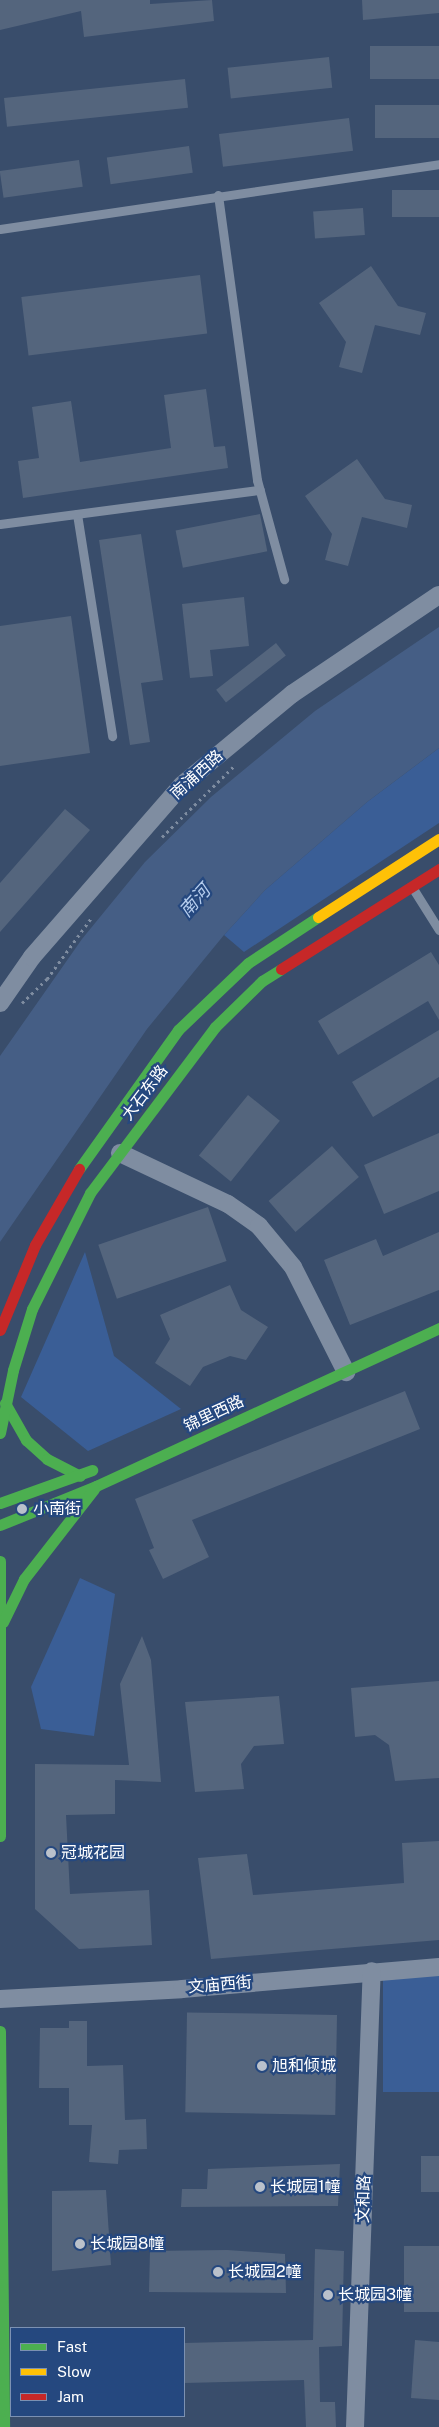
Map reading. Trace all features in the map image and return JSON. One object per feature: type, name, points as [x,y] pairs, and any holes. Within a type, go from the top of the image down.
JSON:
[{"type":"main road","name":"大石东路","points":[[0,1330],[35,1245],[70,1182],[178,1030],[248,963],[439,839]]},
{"type":"main road","name":"大石东路","points":[[0,1433],[6,1403],[32,1309],[60,1249],[90,1193],[215,1027],[262,981],[439,869]]},
{"type":"main road","name":"锦里西路","points":[[0,1525],[96,1486],[341,1361],[439,1328]]},
{"type":"main road","points":[[6,1403],[26,1440],[47,1459],[80,1476]]},
{"type":"main road","points":[[0,1503],[80,1476],[106,1464]]},
{"type":"main road","points":[[1,1626],[24,1579],[96,1486]]},
{"type":"main road","points":[[0,1560],[0,1836]]},
{"type":"main road","points":[[0,2031],[4,2427]]},
{"type":"street","name":"南浦西路","points":[[0,1003],[32,958],[182,785],[292,694],[439,595]]},
{"type":"street","points":[[120,1153],[228,1204],[259,1226],[293,1267],[341,1361]]},
{"type":"street","name":"文庙西街","points":[[0,1999],[182,1989],[372,1971],[439,1967]]},
{"type":"street","name":"文和路","points":[[355,2427],[372,1971]]},
{"type":"lane","points":[[0,229],[218,195],[439,164]]},
{"type":"lane","points":[[218,195],[260,490],[284,579]]},
{"type":"lane","points":[[0,524],[260,490]]},
{"type":"lane","points":[[77,514],[112,736]]},
{"type":"lane","points":[[412,886],[439,930]]},
{"type":"path","points":[[159,840],[242,758]]},
{"type":"path","points":[[20,1005],[47,979],[96,911]]},
{"type":"shaded area","points":[[439,748],[439,823],[244,952],[224,935],[265,890],[367,802]]},
{"type":"shaded area","points":[[85,1252],[114,1356],[181,1409],[88,1451],[21,1397]]},
{"type":"shaded area","points":[[80,1578],[115,1594],[94,1736],[41,1729],[31,1687]]},
{"type":"shaded area","points":[[383,1976],[439,1976],[439,2092],[383,2092]]},
{"type":"water","name":"南河","points":[[439,627],[439,748],[367,802],[265,890],[224,935],[147,1029],[0,1242],[0,1056],[82,939],[145,862],[211,797],[315,711]]},
{"type":"building","points":[[0,0],[150,0],[150,4],[212,0],[214,21],[84,37],[81,11],[0,30]]},
{"type":"building","points":[[362,0],[439,0],[439,13],[363,20]]},
{"type":"building","points":[[370,46],[439,46],[439,79],[370,79]]},
{"type":"building","points":[[329,57],[332,88],[231,98],[228,68]]},
{"type":"building","points":[[185,79],[188,108],[7,127],[4,98]]},
{"type":"building","points":[[375,105],[439,105],[439,138],[375,138]]},
{"type":"building","points":[[349,118],[353,151],[223,167],[219,134]]},
{"type":"building","points":[[189,146],[193,173],[111,184],[107,158]]},
{"type":"building","points":[[79,160],[83,187],[4,198],[0,171]]},
{"type":"building","points":[[392,190],[439,190],[439,217],[392,217]]},
{"type":"building","points":[[363,208],[365,235],[315,238],[313,211]]},
{"type":"building","points":[[371,266],[398,306],[426,313],[420,335],[375,325],[362,373],[339,367],[346,342],[319,303]]},
{"type":"building","points":[[200,275],[207,334],[29,355],[21,297]]},
{"type":"building","points":[[206,389],[214,447],[225,446],[228,468],[23,498],[18,461],[39,458],[32,407],[71,401],[80,462],[171,448],[164,395]]},
{"type":"building","points":[[357,459],[385,499],[412,505],[407,528],[362,517],[348,566],[325,560],[332,534],[305,496]]},
{"type":"building","points":[[260,514],[267,551],[183,568],[176,530]]},
{"type":"building","points":[[141,534],[163,680],[141,683],[150,742],[130,745],[99,540]]},
{"type":"building","points":[[244,597],[249,646],[210,650],[213,676],[190,678],[182,604]]},
{"type":"building","points":[[71,616],[90,753],[0,766],[0,626]]},
{"type":"building","points":[[276,643],[286,656],[226,702],[216,690]]},
{"type":"building","points":[[65,809],[90,830],[0,932],[0,883]]},
{"type":"building","points":[[431,952],[439,965],[439,1020],[428,1001],[338,1055],[318,1021]]},
{"type":"building","points":[[439,1030],[439,1077],[373,1117],[352,1082]]},
{"type":"building","points":[[248,1095],[280,1121],[231,1181],[199,1156]]},
{"type":"building","points":[[439,1133],[439,1191],[384,1214],[364,1165]]},
{"type":"building","points":[[332,1146],[359,1177],[296,1232],[269,1201]]},
{"type":"building","points":[[208,1207],[227,1261],[117,1299],[98,1245]]},
{"type":"building","points":[[439,1232],[439,1290],[350,1325],[324,1260],[376,1239],[383,1256]]},
{"type":"building","points":[[230,1285],[241,1310],[268,1327],[246,1360],[230,1356],[203,1367],[190,1386],[155,1363],[170,1339],[160,1315]]},
{"type":"building","points":[[405,1391],[420,1429],[192,1520],[209,1557],[163,1579],[149,1550],[154,1548],[135,1499]]},
{"type":"building","name":"冠城花园","points":[[142,1636],[151,1660],[161,1782],[115,1780],[115,1814],[66,1815],[70,1894],[149,1890],[152,1945],[79,1949],[35,1909],[35,1764],[129,1765],[120,1684]]},
{"type":"building","points":[[439,1681],[439,1778],[395,1781],[389,1745],[375,1735],[355,1737],[351,1688]]},
{"type":"building","points":[[279,1696],[284,1744],[254,1746],[241,1764],[244,1789],[195,1792],[185,1702]]},
{"type":"building","points":[[439,1841],[439,1940],[211,1959],[198,1858],[247,1854],[253,1895],[404,1883],[402,1843]]},
{"type":"building","name":"旭和倾城","points":[[187,2012],[337,2015],[335,2115],[185,2112]]},
{"type":"building","points":[[69,2021],[87,2021],[87,2066],[123,2065],[125,2120],[146,2119],[147,2149],[119,2150],[118,2164],[89,2162],[92,2125],[69,2125],[69,2088],[39,2088],[40,2028],[69,2028]]},
{"type":"building","points":[[421,2156],[439,2156],[439,2192],[421,2192]]},
{"type":"building","name":"长城园1幢","points":[[340,2164],[338,2206],[181,2207],[182,2189],[207,2189],[208,2169]]},
{"type":"building","name":"长城园8幢","points":[[106,2190],[111,2265],[52,2271],[52,2191]]},
{"type":"building","points":[[404,2246],[439,2246],[439,2312],[404,2312]]},
{"type":"building","name":"长城园3幢","points":[[315,2249],[344,2251],[342,2346],[319,2347],[320,2402],[335,2402],[336,2427],[306,2427],[304,2380],[185,2383],[185,2343],[313,2340]]},
{"type":"building","name":"长城园2幢","points":[[227,2250],[285,2254],[286,2293],[149,2292],[150,2251]]},
{"type":"building","points":[[415,2340],[439,2342],[439,2400],[411,2398]]},
{"type":"traffic: fast","points":[[79,1169],[178,1030],[248,963],[318,917]]},
{"type":"traffic: fast","points":[[0,1433],[13,1370],[32,1309],[90,1193],[215,1027],[262,981],[281,969]]},
{"type":"traffic: fast","points":[[0,1525],[96,1486],[439,1328]]},
{"type":"traffic: fast","points":[[5,1403],[26,1440],[47,1459],[80,1476]]},
{"type":"traffic: fast","points":[[0,1503],[92,1470]]},
{"type":"traffic: fast","points":[[3,1622],[24,1579],[94,1489]]},
{"type":"traffic: fast","points":[[0,1561],[0,1836]]},
{"type":"traffic: fast","points":[[0,2031],[4,2427]]},
{"type":"traffic: slow","points":[[318,917],[439,839]]},
{"type":"traffic: jam","points":[[281,969],[439,869]]},
{"type":"traffic: jam","points":[[0,1330],[35,1245],[79,1169]]},
{"type":"place","name":"小南街","points":[[22,1509]]},
{"type":"place","name":"冠城花园","points":[[51,1853]]},
{"type":"place","name":"旭和倾城","points":[[262,2066]]},
{"type":"place","name":"长城园1幢","points":[[260,2187]]},
{"type":"place","name":"长城园8幢","points":[[80,2244]]},
{"type":"place","name":"长城园2幢","points":[[218,2272]]},
{"type":"place","name":"长城园3幢","points":[[328,2295]]}]
